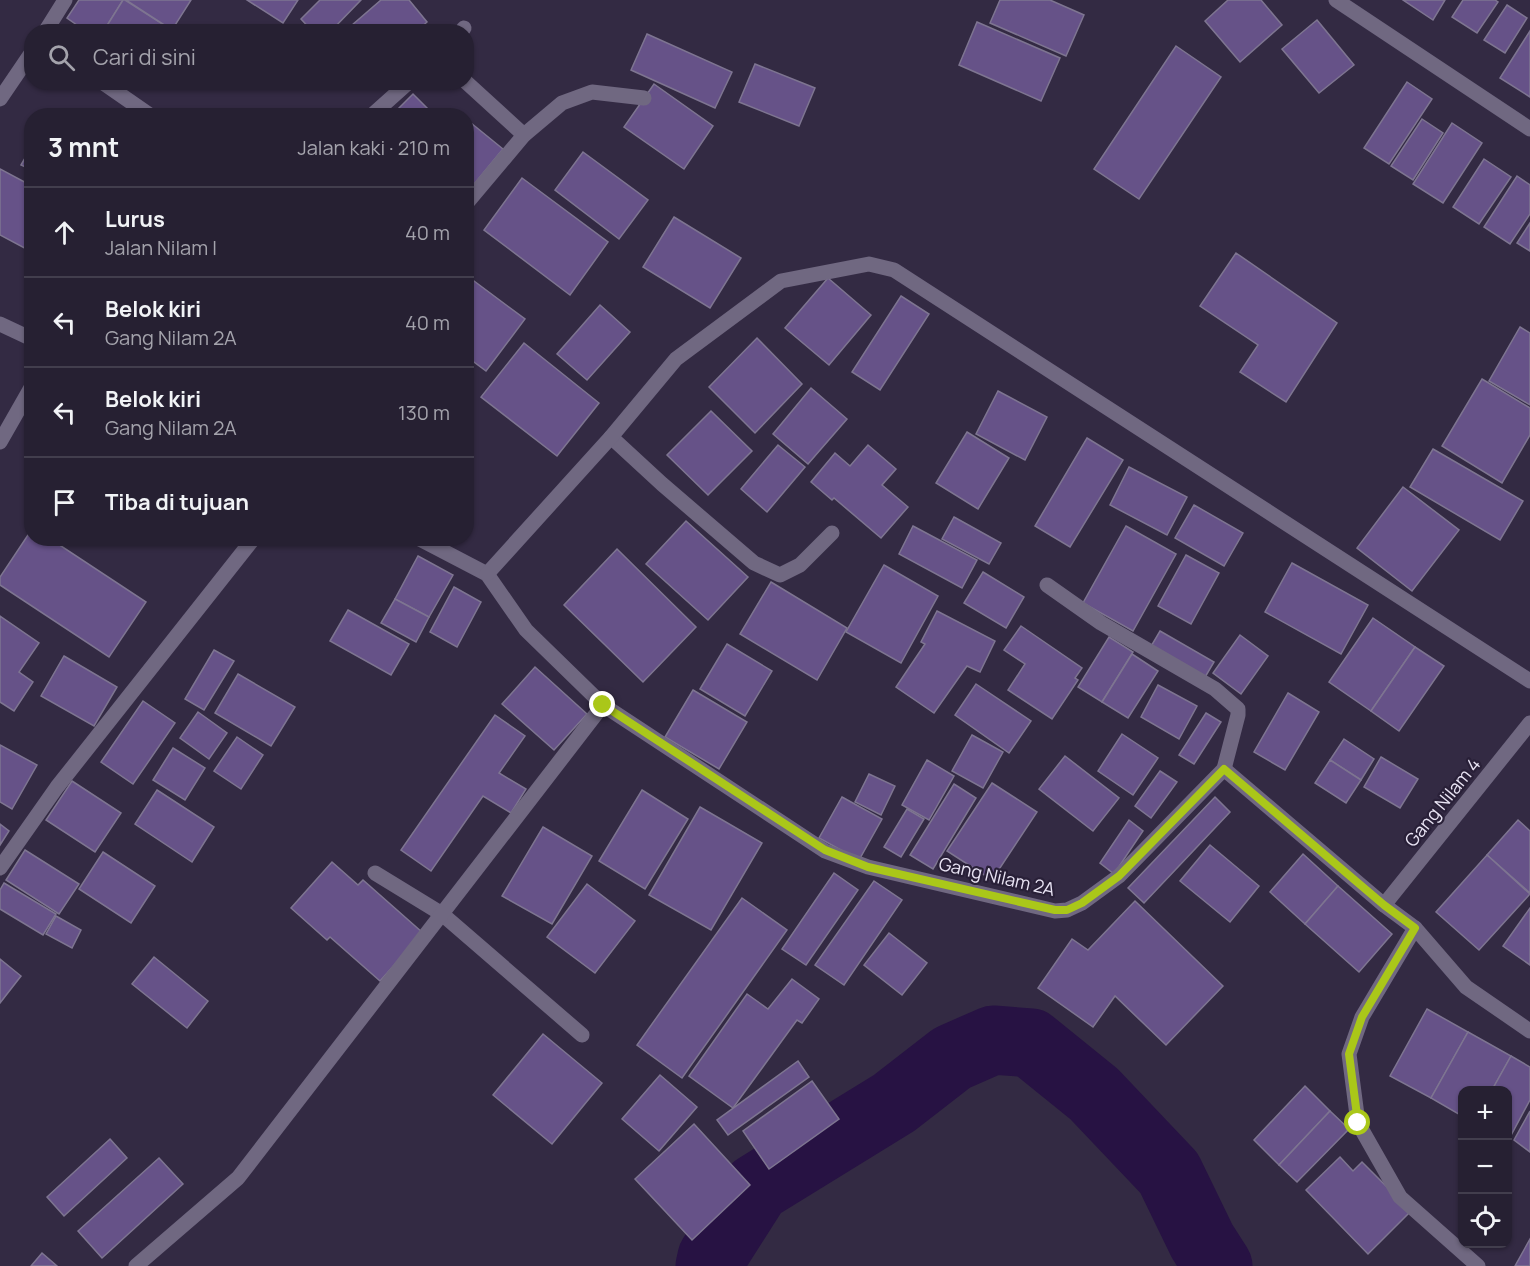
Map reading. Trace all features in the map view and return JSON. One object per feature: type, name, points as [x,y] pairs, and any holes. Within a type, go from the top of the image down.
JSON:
[{"type":"street","points":[[50,24],[65,0]]},
{"type":"street","points":[[1336,0],[1530,129]]},
{"type":"street","points":[[0,99],[24,64]]},
{"type":"street","points":[[474,89],[524,135]]},
{"type":"street","points":[[114,90],[139,108]]},
{"type":"street","points":[[380,108],[400,90]]},
{"type":"street","points":[[474,194],[524,135],[562,103],[592,92],[644,98]]},
{"type":"street","points":[[487,574],[611,437],[676,359],[781,281],[869,264],[894,270],[1530,681]]},
{"type":"street","points":[[0,324],[24,335]]},
{"type":"street","points":[[0,442],[24,400]]},
{"type":"street","points":[[611,437],[754,563],[780,575],[800,565],[832,533]]},
{"type":"street","points":[[0,868],[57,787],[248,546]]},
{"type":"street","name":"Gang Nilam 2A","points":[[433,546],[487,574],[526,630],[603,705],[825,850],[868,867],[1055,910],[1067,910],[1082,903],[1119,876],[1224,769]]},
{"type":"street","points":[[1047,585],[1101,623],[1215,690],[1238,709],[1224,769],[1384,905],[1415,928],[1466,987],[1530,1031]]},
{"type":"street","points":[[136,1266],[238,1178],[603,705]]},
{"type":"street","name":"Gang Nilam 4","points":[[1384,905],[1530,723]]},
{"type":"street","points":[[375,873],[442,914],[582,1035]]},
{"type":"street","points":[[1415,928],[1362,1017],[1349,1054],[1358,1123],[1400,1197],[1478,1266]]},
{"type":"building","points":[[79,0],[123,0],[108,24],[76,24],[67,18]]},
{"type":"building","points":[[125,0],[163,24],[108,24]]},
{"type":"building","points":[[126,0],[191,0],[176,24],[163,24]]},
{"type":"building","points":[[247,0],[298,0],[283,23]]},
{"type":"building","points":[[320,0],[361,0],[338,24],[306,24],[301,19]]},
{"type":"building","points":[[381,0],[409,0],[427,22],[425,24],[353,24]]},
{"type":"building","points":[[1000,0],[1050,0],[1084,15],[1066,56],[990,23]]},
{"type":"building","points":[[1228,0],[1261,0],[1282,25],[1240,62],[1205,21]]},
{"type":"building","points":[[1403,0],[1445,0],[1433,20]]},
{"type":"building","points":[[1463,0],[1495,0],[1498,2],[1477,33],[1452,17]]},
{"type":"building","points":[[1507,5],[1527,18],[1505,53],[1484,40]]},
{"type":"building","points":[[1317,20],[1354,65],[1319,93],[1282,49]]},
{"type":"building","points":[[977,22],[1060,58],[1041,101],[959,65]]},
{"type":"building","points":[[1530,31],[1530,97],[1500,78]]},
{"type":"building","points":[[647,34],[732,72],[715,108],[631,70]]},
{"type":"building","points":[[1176,46],[1221,77],[1139,199],[1094,169]]},
{"type":"building","points":[[755,64],[815,88],[799,126],[739,102]]},
{"type":"building","points":[[1407,82],[1432,99],[1389,164],[1364,148]]},
{"type":"building","points":[[654,84],[713,126],[684,169],[624,127]]},
{"type":"building","points":[[413,94],[427,108],[399,108]]},
{"type":"building","points":[[1422,119],[1443,133],[1413,180],[1391,166]]},
{"type":"building","points":[[1452,123],[1482,143],[1443,203],[1413,184]]},
{"type":"building","points":[[474,125],[503,149],[474,184]]},
{"type":"building","points":[[583,152],[648,200],[619,239],[555,190]]},
{"type":"building","points":[[1484,159],[1511,177],[1479,224],[1453,207]]},
{"type":"building","points":[[0,169],[24,182],[24,248],[0,235]]},
{"type":"building","points":[[1517,176],[1530,185],[1530,214],[1510,244],[1484,227]]},
{"type":"building","points":[[522,178],[608,242],[570,295],[484,230]]},
{"type":"building","points":[[674,217],[741,258],[710,308],[643,267]]},
{"type":"building","points":[[1530,223],[1530,251],[1517,243]]},
{"type":"building","points":[[1236,253],[1337,323],[1286,402],[1240,372],[1258,345],[1200,306]]},
{"type":"building","points":[[828,278],[871,315],[829,365],[785,328]]},
{"type":"building","points":[[474,281],[525,319],[486,371],[474,362]]},
{"type":"building","points":[[901,296],[929,314],[880,390],[852,372]]},
{"type":"building","points":[[600,305],[630,332],[587,380],[557,354]]},
{"type":"building","points":[[1520,327],[1530,333],[1530,405],[1489,381]]},
{"type":"building","points":[[757,338],[802,384],[755,433],[709,387]]},
{"type":"building","points":[[524,343],[599,403],[557,456],[481,397]]},
{"type":"building","points":[[1482,379],[1530,408],[1530,435],[1502,483],[1442,446]]},
{"type":"building","points":[[811,388],[847,419],[808,464],[773,434]]},
{"type":"building","points":[[998,391],[1047,417],[1025,460],[976,434]]},
{"type":"building","points":[[711,411],[752,451],[708,495],[667,455]]},
{"type":"building","points":[[967,432],[1009,458],[978,509],[936,483]]},
{"type":"building","points":[[1087,438],[1123,460],[1070,547],[1035,526]]},
{"type":"building","points":[[778,445],[805,467],[767,512],[741,489]]},
{"type":"building","points":[[868,445],[896,469],[882,485],[908,507],[881,538],[834,498],[832,500],[811,482],[835,453],[850,466]]},
{"type":"building","points":[[1433,449],[1523,501],[1500,540],[1410,487]]},
{"type":"building","points":[[1129,467],[1187,497],[1167,535],[1110,505]]},
{"type":"building","points":[[1403,487],[1459,530],[1412,591],[1357,548]]},
{"type":"building","points":[[1194,505],[1243,533],[1224,566],[1175,538]]},
{"type":"building","points":[[954,517],[1001,543],[989,564],[942,539]]},
{"type":"building","points":[[686,521],[748,577],[708,620],[646,564]]},
{"type":"building","points":[[913,526],[977,560],[962,588],[899,554]]},
{"type":"building","points":[[1126,526],[1176,554],[1133,631],[1083,603]]},
{"type":"building","points":[[24,541],[24,546],[61,546],[146,602],[109,657],[0,585],[0,577]]},
{"type":"building","points":[[617,549],[696,627],[643,682],[564,605]]},
{"type":"building","points":[[1186,555],[1219,573],[1191,624],[1158,606]]},
{"type":"building","points":[[418,556],[453,575],[429,617],[395,599]]},
{"type":"building","points":[[1292,563],[1368,605],[1341,654],[1265,612]]},
{"type":"building","points":[[884,565],[938,596],[901,663],[846,632]]},
{"type":"building","points":[[983,572],[1024,597],[1006,628],[964,603]]},
{"type":"building","points":[[771,582],[847,628],[817,680],[740,634]]},
{"type":"building","points":[[454,587],[481,602],[457,647],[430,632]]},
{"type":"building","points":[[395,599],[429,617],[416,642],[381,623]]},
{"type":"building","points":[[348,610],[409,644],[391,675],[330,641]]},
{"type":"building","points":[[937,611],[995,641],[980,672],[967,666],[934,713],[896,687],[925,644],[921,642]]},
{"type":"building","points":[[0,616],[39,643],[19,672],[33,682],[14,711],[0,702]]},
{"type":"building","points":[[1373,618],[1415,647],[1371,711],[1329,682]]},
{"type":"building","points":[[1021,626],[1082,668],[1075,678],[1078,680],[1052,719],[1008,690],[1025,664],[1004,650]]},
{"type":"building","points":[[1160,631],[1214,662],[1204,679],[1150,648]]},
{"type":"building","points":[[1240,635],[1268,656],[1241,694],[1213,673]]},
{"type":"building","points":[[1109,637],[1133,652],[1102,702],[1078,687]]},
{"type":"building","points":[[727,644],[772,671],[745,716],[700,689]]},
{"type":"building","points":[[1415,647],[1444,666],[1399,731],[1371,711]]},
{"type":"building","points":[[214,650],[234,661],[204,710],[185,699]]},
{"type":"building","points":[[1132,654],[1158,671],[1128,718],[1102,702]]},
{"type":"building","points":[[64,656],[117,687],[94,726],[41,696]]},
{"type":"building","points":[[535,667],[587,714],[554,750],[502,704]]},
{"type":"building","points":[[238,674],[295,707],[271,746],[215,713]]},
{"type":"building","points":[[976,684],[1031,721],[1009,753],[955,715]]},
{"type":"building","points":[[1158,685],[1197,706],[1179,739],[1141,717]]},
{"type":"building","points":[[693,690],[747,722],[719,769],[665,737]]},
{"type":"building","points":[[1288,693],[1319,712],[1285,770],[1254,752]]},
{"type":"building","points":[[143,701],[175,723],[133,784],[101,762]]},
{"type":"building","points":[[198,712],[227,733],[209,759],[180,738]]},
{"type":"building","points":[[1206,713],[1221,722],[1194,764],[1179,755]]},
{"type":"building","points":[[495,715],[525,736],[499,773],[526,789],[511,813],[483,796],[431,871],[401,850]]},
{"type":"building","points":[[1122,734],[1158,758],[1133,795],[1098,771]]},
{"type":"building","points":[[972,735],[1003,752],[983,788],[952,771]]},
{"type":"building","points":[[237,737],[263,755],[241,789],[214,771]]},
{"type":"building","points":[[1344,739],[1374,759],[1361,780],[1330,760]]},
{"type":"building","points":[[0,745],[37,765],[12,809],[0,802]]},
{"type":"building","points":[[173,748],[205,768],[185,800],[153,780]]},
{"type":"building","points":[[1065,756],[1119,798],[1093,831],[1039,789]]},
{"type":"building","points":[[1381,757],[1418,779],[1400,808],[1364,787]]},
{"type":"building","points":[[927,760],[954,776],[929,820],[902,805]]},
{"type":"building","points":[[1330,760],[1361,780],[1346,803],[1315,783]]},
{"type":"building","points":[[1160,771],[1177,782],[1151,818],[1135,806]]},
{"type":"building","points":[[869,774],[895,786],[881,815],[855,802]]},
{"type":"building","points":[[72,781],[121,813],[95,852],[46,820]]},
{"type":"building","points":[[992,783],[1037,812],[992,880],[947,851]]},
{"type":"building","points":[[954,784],[976,798],[933,869],[910,855]]},
{"type":"building","points":[[157,790],[214,827],[192,862],[135,824]]},
{"type":"building","points":[[642,790],[688,819],[645,889],[599,861]]},
{"type":"building","points":[[842,797],[882,819],[859,860],[819,838]]},
{"type":"building","points":[[1215,797],[1230,812],[1144,903],[1128,888]]},
{"type":"building","points":[[700,807],[762,843],[711,930],[649,895]]},
{"type":"building","points":[[907,809],[924,819],[901,857],[884,847]]},
{"type":"building","points":[[1129,820],[1143,831],[1114,874],[1100,863]]},
{"type":"building","points":[[1518,820],[1530,831],[1530,893],[1487,855]]},
{"type":"building","points":[[0,824],[9,831],[0,845]]},
{"type":"building","points":[[543,827],[592,856],[552,924],[502,896]]},
{"type":"building","points":[[1210,845],[1259,886],[1230,922],[1180,881]]},
{"type":"building","points":[[25,850],[79,884],[59,914],[6,880]]},
{"type":"building","points":[[103,852],[155,886],[131,923],[79,889]]},
{"type":"building","points":[[1303,854],[1338,886],[1305,924],[1270,892]]},
{"type":"building","points":[[1487,855],[1530,894],[1479,950],[1436,912]]},
{"type":"building","points":[[332,862],[358,885],[363,880],[423,933],[380,981],[330,937],[327,940],[291,908]]},
{"type":"building","points":[[834,873],[858,890],[806,965],[782,949]]},
{"type":"building","points":[[874,881],[902,900],[844,985],[815,965]]},
{"type":"building","points":[[4,883],[56,914],[43,935],[0,909],[0,890]]},
{"type":"building","points":[[587,884],[635,921],[595,973],[547,937]]},
{"type":"building","points":[[1338,886],[1392,934],[1359,972],[1305,924]]},
{"type":"building","points":[[742,898],[787,930],[682,1078],[637,1045]]},
{"type":"building","points":[[1135,901],[1223,986],[1166,1045],[1115,996],[1093,1027],[1038,988],[1072,939],[1088,950]]},
{"type":"building","points":[[1530,908],[1530,965],[1503,946]]},
{"type":"building","points":[[56,916],[81,930],[72,948],[46,934]]},
{"type":"building","points":[[889,933],[927,963],[902,995],[864,965]]},
{"type":"building","points":[[154,957],[208,1001],[187,1028],[132,984]]},
{"type":"building","points":[[0,959],[21,976],[0,1003]]},
{"type":"building","points":[[792,979],[819,999],[802,1023],[797,1020],[733,1108],[689,1076],[747,994],[768,1009]]},
{"type":"building","points":[[1427,1009],[1468,1032],[1431,1098],[1390,1076]]},
{"type":"building","points":[[1468,1032],[1511,1056],[1494,1086],[1458,1086],[1458,1114],[1431,1098]]},
{"type":"building","points":[[543,1034],[602,1083],[552,1144],[493,1095]]},
{"type":"building","points":[[1511,1056],[1530,1067],[1530,1100],[1512,1134],[1512,1086],[1494,1086]]},
{"type":"building","points":[[798,1061],[809,1077],[728,1135],[717,1120]]},
{"type":"building","points":[[660,1075],[697,1107],[659,1151],[622,1119]]},
{"type":"building","points":[[812,1081],[839,1119],[769,1169],[743,1131]]},
{"type":"building","points":[[1305,1086],[1330,1111],[1279,1165],[1254,1140]]},
{"type":"building","points":[[1330,1111],[1349,1129],[1297,1182],[1279,1165]]},
{"type":"building","points":[[1530,1111],[1530,1152],[1514,1140]]},
{"type":"building","points":[[694,1124],[750,1185],[692,1240],[635,1179]]},
{"type":"building","points":[[110,1139],[127,1158],[64,1216],[47,1197]]},
{"type":"building","points":[[1340,1157],[1353,1171],[1362,1162],[1411,1211],[1368,1254],[1306,1190]]},
{"type":"building","points":[[159,1158],[183,1184],[102,1258],[78,1231]]},
{"type":"building","points":[[1530,1239],[1530,1266],[1515,1266]]},
{"type":"building","points":[[42,1253],[57,1266],[31,1266]]},
{"type":"waterway","points":[[710,1266],[712,1257],[756,1188],[894,1103],[952,1058],[993,1040],[1031,1043],[1094,1094],[1169,1173],[1202,1241],[1218,1266]]},
{"type":"route","points":[[603,705],[825,850],[868,867],[1055,910],[1067,910],[1082,903],[1119,876],[1224,769],[1384,905],[1415,928],[1362,1017],[1349,1054],[1358,1123]]}]
